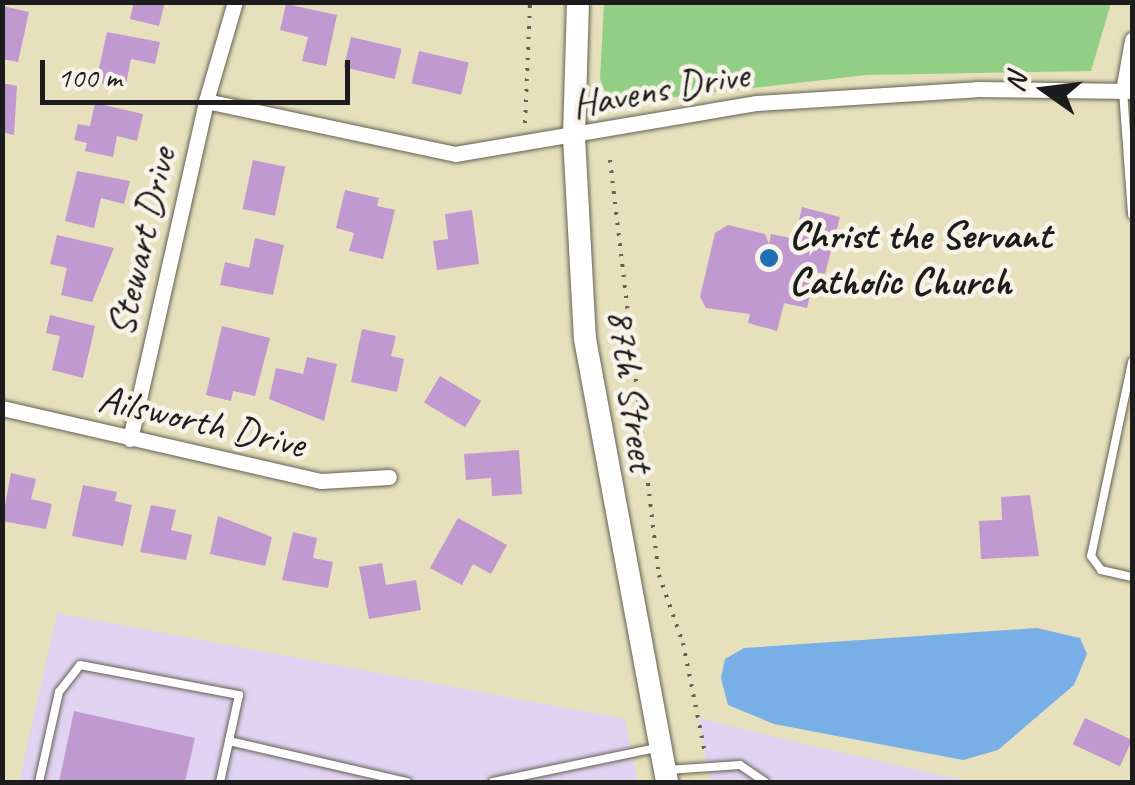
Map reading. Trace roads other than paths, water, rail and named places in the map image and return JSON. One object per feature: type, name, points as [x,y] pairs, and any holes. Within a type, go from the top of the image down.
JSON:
[{"type":"main road","name":"87th Street","points":[[578,2],[574,137],[585,339],[665,773]]},
{"type":"street","name":"Stewart Drive","points":[[130,439],[206,101],[235,2]]},
{"type":"street","points":[[1128,91],[1132,40]]},
{"type":"street","name":"Havens Drive","points":[[206,101],[438,153],[574,137],[686,112],[864,94],[1128,91]]},
{"type":"street","name":"Ailsworth Drive","points":[[2,408],[321,482],[389,478]]},
{"type":"lane","points":[[1128,91],[1132,215]]},
{"type":"lane","points":[[1132,362],[1091,556],[1101,570],[1132,577]]},
{"type":"lane","points":[[39,782],[59,692],[80,665],[239,694],[220,782]]},
{"type":"lane","points":[[229,741],[407,782]]},
{"type":"lane","points":[[493,782],[665,773],[708,764],[740,765],[765,782]]},
{"type":"water","points":[[1037,628],[1080,638],[1087,654],[1074,685],[998,750],[963,760],[774,724],[728,705],[721,678],[725,659],[744,648]]},
{"type":"place","name":"Christ the Servant Catholic Church","points":[[769,258]]}]
